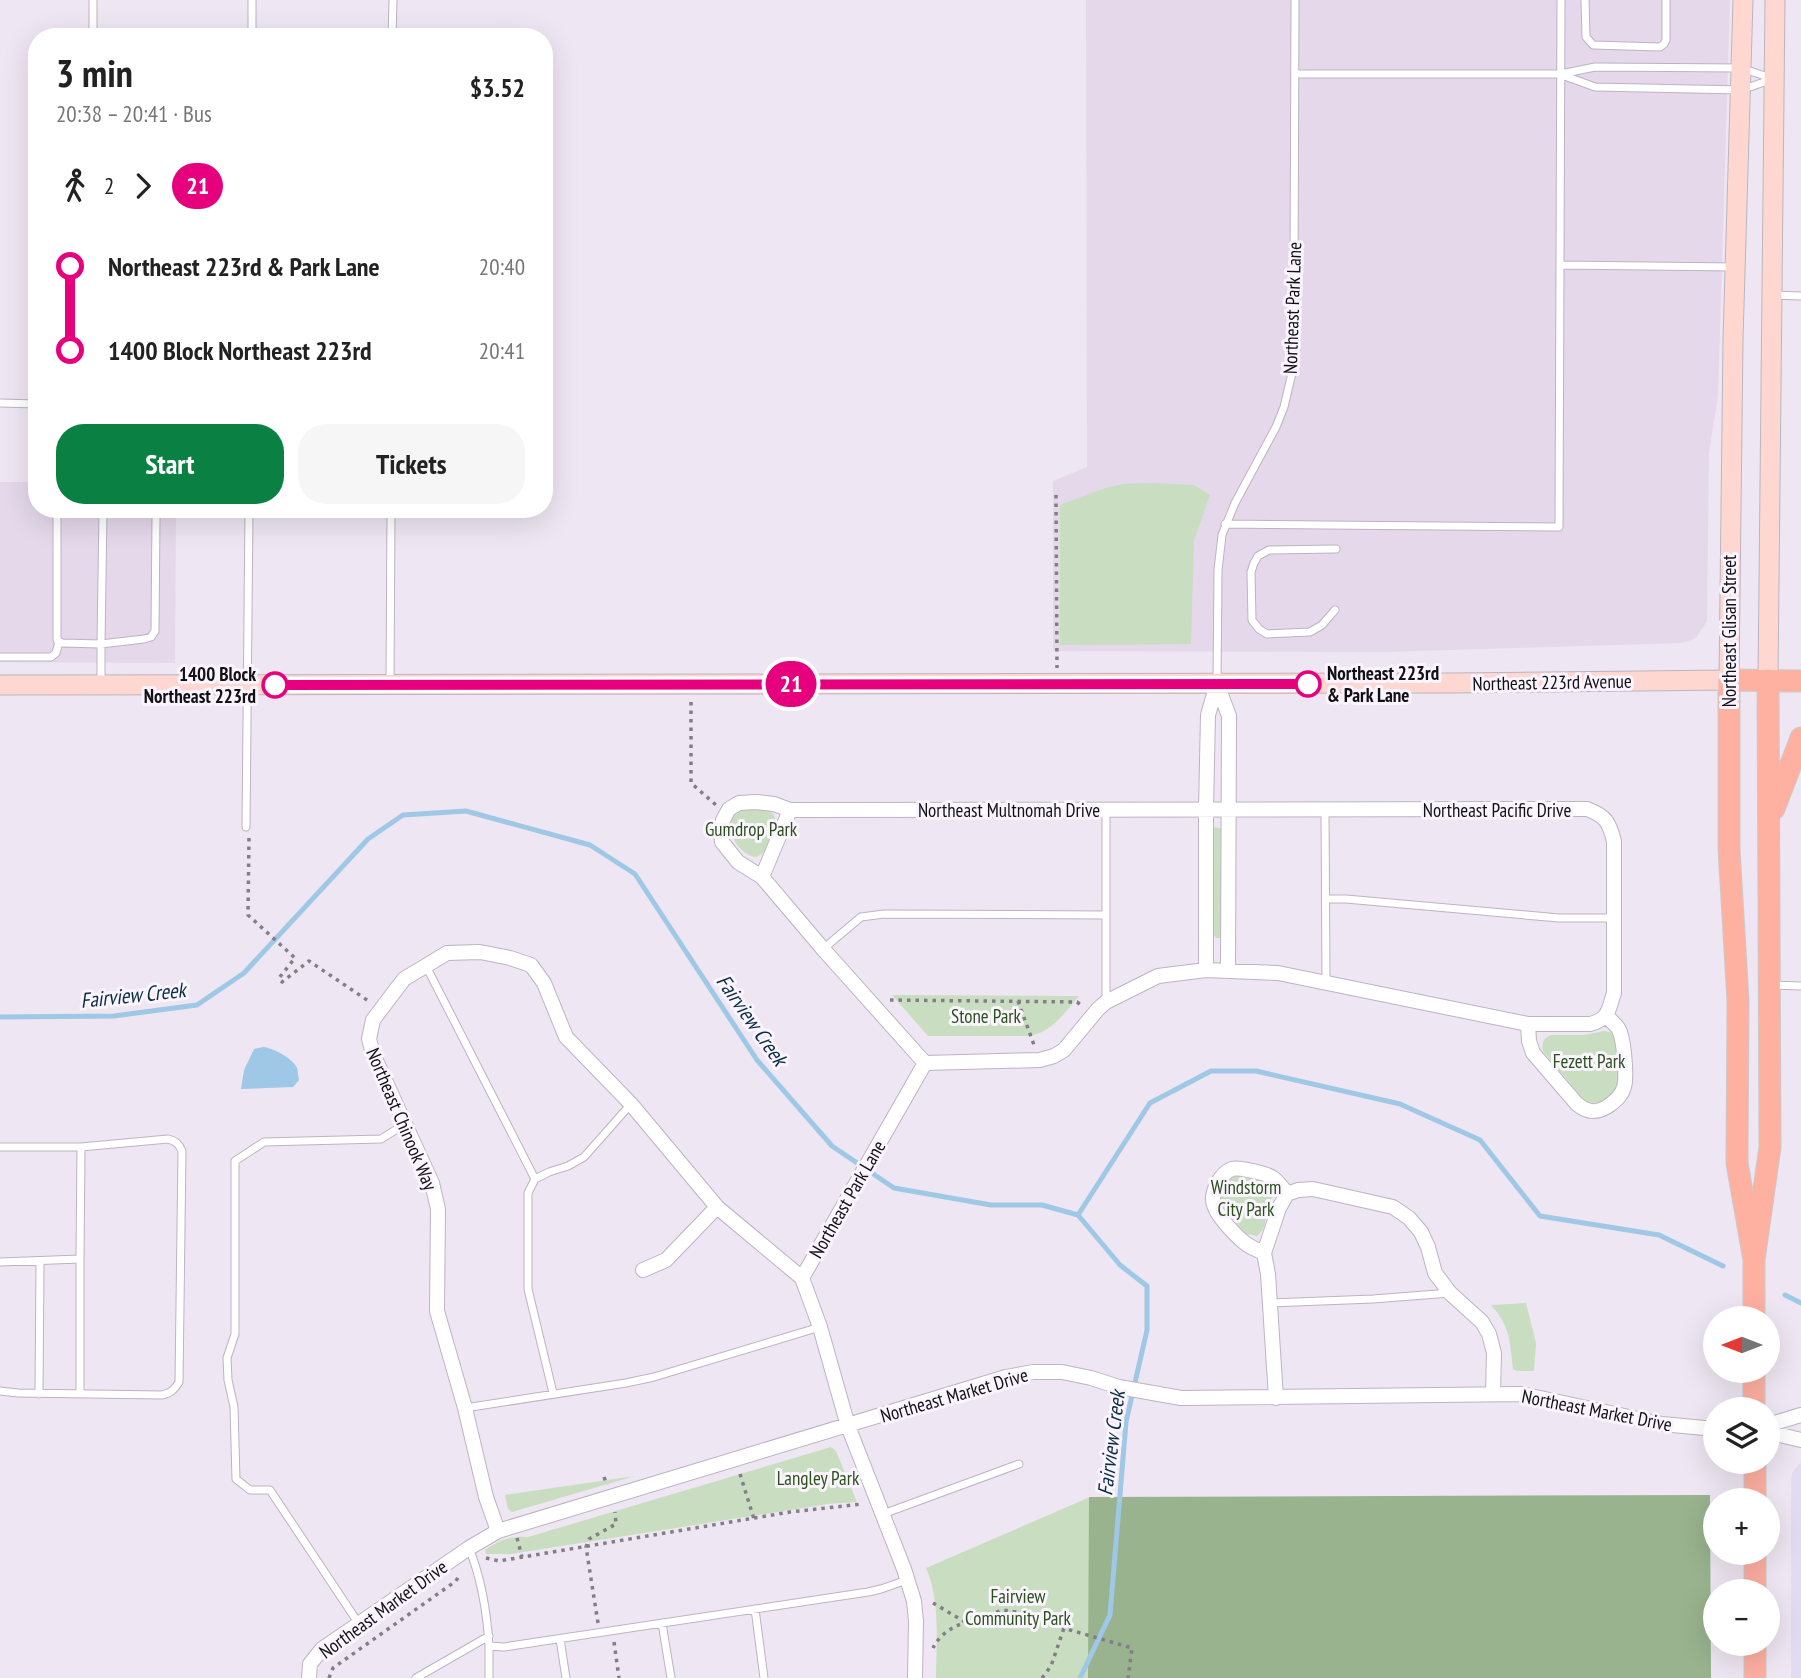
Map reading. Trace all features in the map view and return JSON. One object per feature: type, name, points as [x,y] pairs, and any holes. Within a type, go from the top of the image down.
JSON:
[{"type":"main road","name":"Northeast Glisan Street","points":[[1743,0],[1731,449],[1729,849],[1738,1001],[1737,1163],[1754,1260]]},
{"type":"main road","name":"Northeast Glisan Street","points":[[1754,1306],[1754,1260],[1770,1147],[1768,680],[1775,0]]},
{"type":"main road","name":"Northeast 223rd Avenue","points":[[0,685],[1450,684],[1801,681]]},
{"type":"main road","points":[[1768,824],[1801,738]]},
{"type":"main road","points":[[1755,1656],[1755,1678]]},
{"type":"street","name":"Northeast Park Lane","points":[[1217,684],[1229,716],[1228,970]]},
{"type":"street","name":"Northeast Park Lane","points":[[1206,970],[1208,715],[1217,684]]},
{"type":"street","name":"Northeast Multnomah Drive","points":[[726,813],[739,803],[774,804],[790,810],[1228,809]]},
{"type":"street","name":"Northeast Pacific Drive","points":[[1228,809],[1587,810],[1600,814],[1610,825],[1614,841],[1614,993],[1607,1016]]},
{"type":"street","points":[[762,877],[790,810]]},
{"type":"street","points":[[726,813],[721,831],[722,842],[738,862],[762,877],[925,1063],[1040,1060],[1054,1056],[1064,1050],[1106,1002],[1158,976],[1228,970],[1278,973],[1528,1024],[1590,1024],[1607,1016],[1618,1027],[1623,1041],[1625,1086],[1620,1097],[1604,1110],[1584,1110],[1533,1053],[1528,1024]]},
{"type":"street","name":"Northeast Chinook Way","points":[[498,1531],[486,1497],[437,1311],[438,1209],[432,1183],[373,1054],[369,1039],[373,1020],[404,979],[447,953],[480,952],[531,965],[544,983],[566,1037],[631,1104],[717,1207],[802,1278]]},
{"type":"street","name":"Northeast Park Lane","points":[[915,1678],[914,1601],[848,1426],[820,1327],[802,1278],[925,1063]]},
{"type":"street","points":[[1264,1253],[1246,1244],[1217,1212],[1213,1202],[1216,1187],[1230,1169],[1240,1168],[1272,1176],[1287,1194]]},
{"type":"street","points":[[1276,1398],[1268,1274],[1264,1253],[1279,1208],[1287,1194],[1313,1189],[1393,1207],[1409,1218],[1421,1232],[1435,1273],[1450,1293],[1482,1322],[1489,1334],[1494,1353],[1493,1393]]},
{"type":"street","points":[[643,1270],[666,1260],[717,1207]]},
{"type":"street","name":"Northeast Market Drive","points":[[498,1531],[1006,1377],[1033,1372],[1062,1372],[1119,1387],[1181,1398],[1521,1394],[1662,1424],[1703,1428]]},
{"type":"street","points":[[1780,1421],[1801,1415]]},
{"type":"street","points":[[1780,1435],[1801,1440]]},
{"type":"street","points":[[472,1554],[498,1531]]},
{"type":"street","name":"Northeast Market Drive","points":[[309,1678],[310,1664],[322,1649],[472,1554]]},
{"type":"lane","points":[[93,0],[93,28]]},
{"type":"lane","points":[[252,0],[252,28]]},
{"type":"lane","points":[[393,0],[393,28]]},
{"type":"lane","name":"Northeast Park Lane","points":[[1217,684],[1219,555],[1225,524],[1276,427],[1292,373],[1295,0]]},
{"type":"lane","points":[[1225,524],[1559,527],[1561,0]]},
{"type":"lane","points":[[1586,0],[1586,37],[1593,46],[1660,47],[1666,40],[1666,0]]},
{"type":"lane","points":[[1295,75],[1561,74],[1595,67],[1741,68],[1774,79]]},
{"type":"lane","points":[[1561,74],[1595,88],[1741,90],[1774,79]]},
{"type":"lane","points":[[1561,265],[1735,267]]},
{"type":"lane","points":[[1772,295],[1801,296]]},
{"type":"lane","points":[[0,403],[28,404]]},
{"type":"lane","points":[[0,657],[51,657],[56,653],[59,642],[56,637],[56,518]]},
{"type":"lane","points":[[101,685],[103,518]]},
{"type":"lane","points":[[59,642],[101,644],[151,637],[155,631],[156,518]]},
{"type":"lane","points":[[248,827],[249,518]]},
{"type":"lane","points":[[390,685],[391,518]]},
{"type":"lane","points":[[1335,610],[1322,625],[1310,632],[1267,634],[1252,620],[1251,572],[1258,556],[1269,550],[1336,549]]},
{"type":"lane","points":[[1106,810],[1106,1002]]},
{"type":"lane","points":[[1325,810],[1326,982]]},
{"type":"lane","points":[[1326,899],[1559,918],[1613,918]]},
{"type":"lane","points":[[823,949],[861,917],[884,914],[1105,915]]},
{"type":"lane","points":[[426,965],[535,1179]]},
{"type":"lane","points":[[1768,985],[1801,986]]},
{"type":"lane","points":[[553,1393],[528,1289],[528,1193],[535,1179],[584,1157],[631,1104]]},
{"type":"lane","points":[[359,1624],[271,1490],[250,1490],[236,1479],[234,1407],[228,1380],[228,1358],[235,1335],[235,1161],[264,1142],[381,1139],[405,1124]]},
{"type":"lane","points":[[0,1147],[80,1147],[168,1139],[179,1144],[182,1151],[179,1382],[174,1389],[169,1394],[162,1395],[0,1391]]},
{"type":"lane","points":[[80,1147],[80,1394]]},
{"type":"lane","points":[[0,1262],[80,1259]]},
{"type":"lane","points":[[39,1394],[40,1261]]},
{"type":"lane","points":[[1270,1303],[1450,1293]]},
{"type":"lane","points":[[464,1408],[654,1377],[820,1327]]},
{"type":"lane","points":[[882,1514],[1019,1464]]},
{"type":"lane","points":[[472,1554],[484,1593],[489,1636],[489,1678]]},
{"type":"lane","points":[[489,1646],[504,1647],[868,1592],[907,1580]]},
{"type":"lane","points":[[755,1609],[764,1678]]},
{"type":"lane","points":[[662,1623],[671,1678]]},
{"type":"lane","points":[[416,1678],[489,1636]]},
{"type":"lane","points":[[560,1639],[566,1678]]},
{"type":"path","points":[[1056,495],[1057,684]]},
{"type":"path","points":[[691,684],[691,783],[726,813]]},
{"type":"path","points":[[248,827],[248,915],[295,958],[279,978],[282,982],[309,961],[381,1009]]},
{"type":"path","points":[[877,1009],[891,1000],[1077,1002],[1094,1014]]},
{"type":"path","points":[[1018,1002],[1040,1060]]},
{"type":"path","points":[[736,1459],[754,1518]]},
{"type":"path","points":[[604,1477],[616,1524],[589,1539],[586,1547],[598,1623],[614,1638],[619,1678]]},
{"type":"path","points":[[329,1678],[333,1668],[456,1581],[472,1554],[499,1560],[790,1512],[859,1506],[876,1497]]},
{"type":"path","points":[[933,1602],[965,1622],[976,1623],[1003,1611],[1036,1615],[1064,1628],[1132,1648],[1128,1678]]},
{"type":"path","points":[[933,1648],[938,1638],[965,1622]]},
{"type":"path","points":[[1042,1678],[1051,1666],[1064,1628]]},
{"type":"shaded area","points":[[1086,0],[1730,0],[1718,397],[1709,452],[1707,621],[1696,638],[1682,643],[1384,652],[1053,651],[1053,481],[1087,467]]},
{"type":"shaded area","points":[[0,482],[28,482],[28,518],[176,518],[175,663],[0,662]]},
{"type":"shaded area","points":[[1801,1462],[1801,1678],[1791,1678],[1791,1482],[1792,1473]]},
{"type":"green space","points":[[1151,483],[1194,485],[1210,495],[1194,540],[1191,644],[1060,645],[1060,505],[1105,488]]},
{"type":"green space","name":"Gumdrop Park","points":[[744,809],[769,810],[776,822],[764,852],[757,857],[742,850],[733,836],[732,820]]},
{"type":"green space","points":[[1215,827],[1222,829],[1223,936],[1220,938],[1213,934]]},
{"type":"green space","name":"Stone Park","points":[[892,995],[1079,996],[1051,1027],[1036,1034],[928,1036]]},
{"type":"green space","name":"Fezett Park","points":[[1604,1031],[1612,1033],[1616,1039],[1618,1087],[1603,1100],[1590,1103],[1585,1101],[1543,1051],[1543,1043],[1551,1035],[1584,1035]]},
{"type":"green space","name":"Windstorm City Park","points":[[1233,1174],[1267,1179],[1275,1189],[1264,1226],[1257,1236],[1246,1234],[1221,1205],[1220,1196],[1227,1178]]},
{"type":"green space","points":[[1526,1303],[1536,1343],[1534,1371],[1517,1371],[1513,1369],[1506,1327],[1491,1305]]},
{"type":"green space","name":"Langley Park","points":[[831,1447],[836,1451],[857,1502],[828,1504],[511,1554],[486,1554],[485,1550],[505,1539],[528,1537]]},
{"type":"green space","points":[[635,1476],[512,1512],[508,1509],[505,1495]]},
{"type":"green space","points":[[1703,1495],[1703,1565],[1710,1565],[1710,1579],[1703,1579],[1703,1656],[1711,1656],[1711,1678],[1088,1678],[1089,1497]]},
{"type":"green space","name":"Fairview Community Park","points":[[1090,1497],[1089,1678],[936,1678],[936,1608],[926,1568]]},
{"type":"water","points":[[263,1047],[282,1054],[295,1064],[299,1080],[293,1087],[241,1089],[244,1070],[254,1049]]},
{"type":"waterway","name":"Fairview Creek","points":[[0,1017],[114,1016],[197,1005],[244,973],[368,839],[403,815],[466,811],[590,845],[635,874],[757,1060],[832,1146],[894,1188],[991,1205],[1042,1205],[1078,1215],[1120,1265],[1147,1286],[1147,1330],[1126,1422],[1110,1615],[1080,1678]]},
{"type":"waterway","points":[[1078,1215],[1150,1103],[1211,1071],[1256,1071],[1400,1104],[1480,1140],[1540,1216],[1659,1235],[1723,1266]]},
{"type":"waterway","points":[[1785,1295],[1801,1303]]},
{"type":"bus line","name":"21","points":[[275,685],[1308,684]]},
{"type":"place","name":"Northeast 223rd & Park Lane","points":[[1308,684]]},
{"type":"place","name":"1400 Block Northeast 223rd","points":[[275,685]]}]
